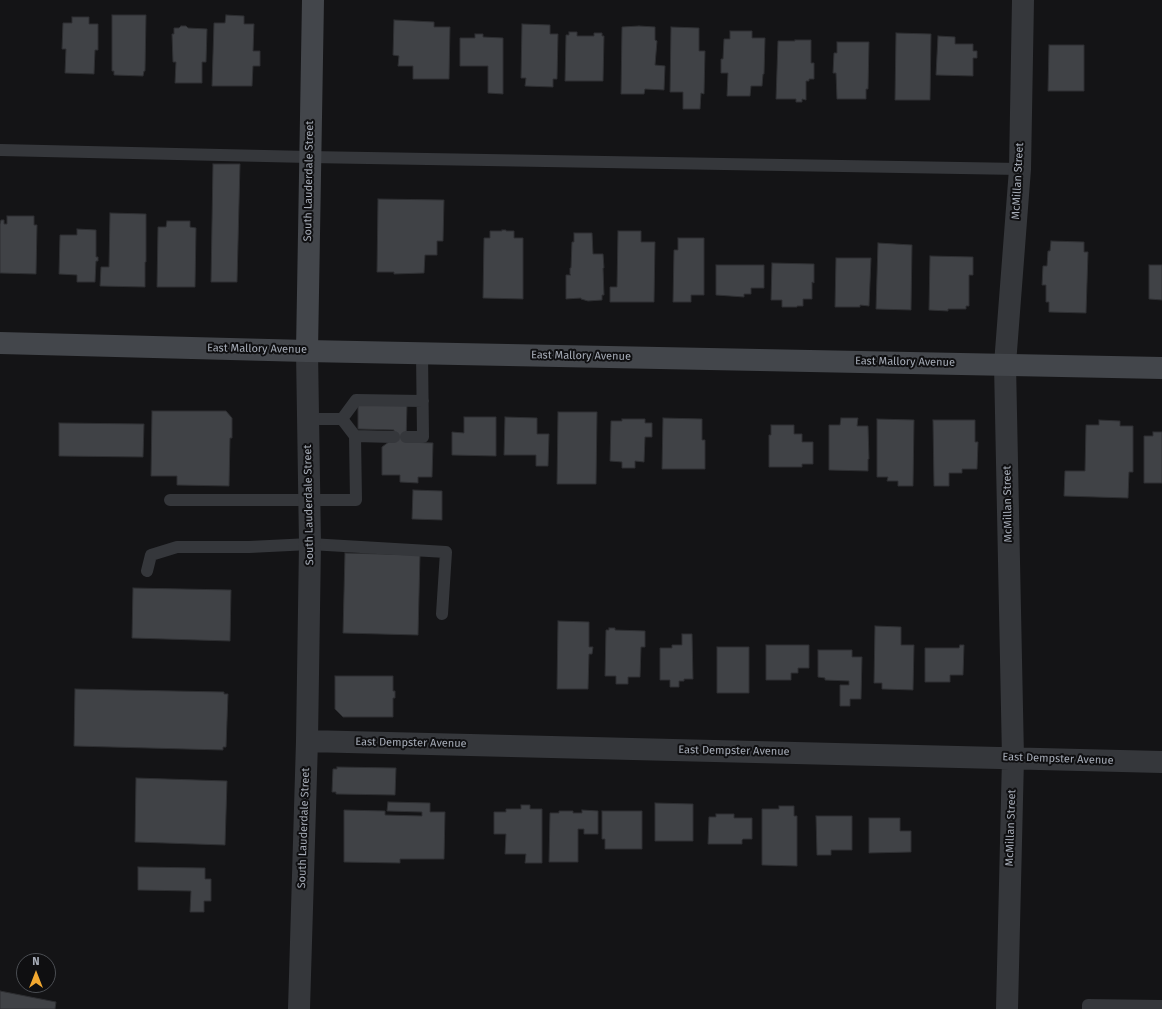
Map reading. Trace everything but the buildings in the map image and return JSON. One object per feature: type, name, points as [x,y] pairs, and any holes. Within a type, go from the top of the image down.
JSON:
[{"type":"main road","name":"South Lauderdale Street","points":[[307,351],[313,0]]},
{"type":"main road","name":"East Mallory Avenue","points":[[0,343],[307,351],[1162,368]]},
{"type":"street","name":"McMillan Street","points":[[1006,1009],[1013,758],[1004,364],[1020,169],[1023,0]]},
{"type":"street","name":"South Lauderdale Street","points":[[299,1009],[307,741],[310,544],[307,351]]},
{"type":"street","name":"East Dempster Avenue","points":[[307,741],[1162,762]]},
{"type":"lane","points":[[0,150],[310,157],[1020,169]]},
{"type":"lane","points":[[355,436],[423,437],[422,353]]},
{"type":"lane","points":[[342,419],[356,400],[423,401]]},
{"type":"lane","points":[[308,419],[342,419]]},
{"type":"lane","points":[[170,500],[356,500],[355,436],[342,419]]},
{"type":"lane","points":[[147,571],[151,556],[177,547],[249,547],[310,544],[446,552],[442,614]]},
{"type":"lane","points":[[1088,1009],[1088,1005],[1162,1006]]}]
